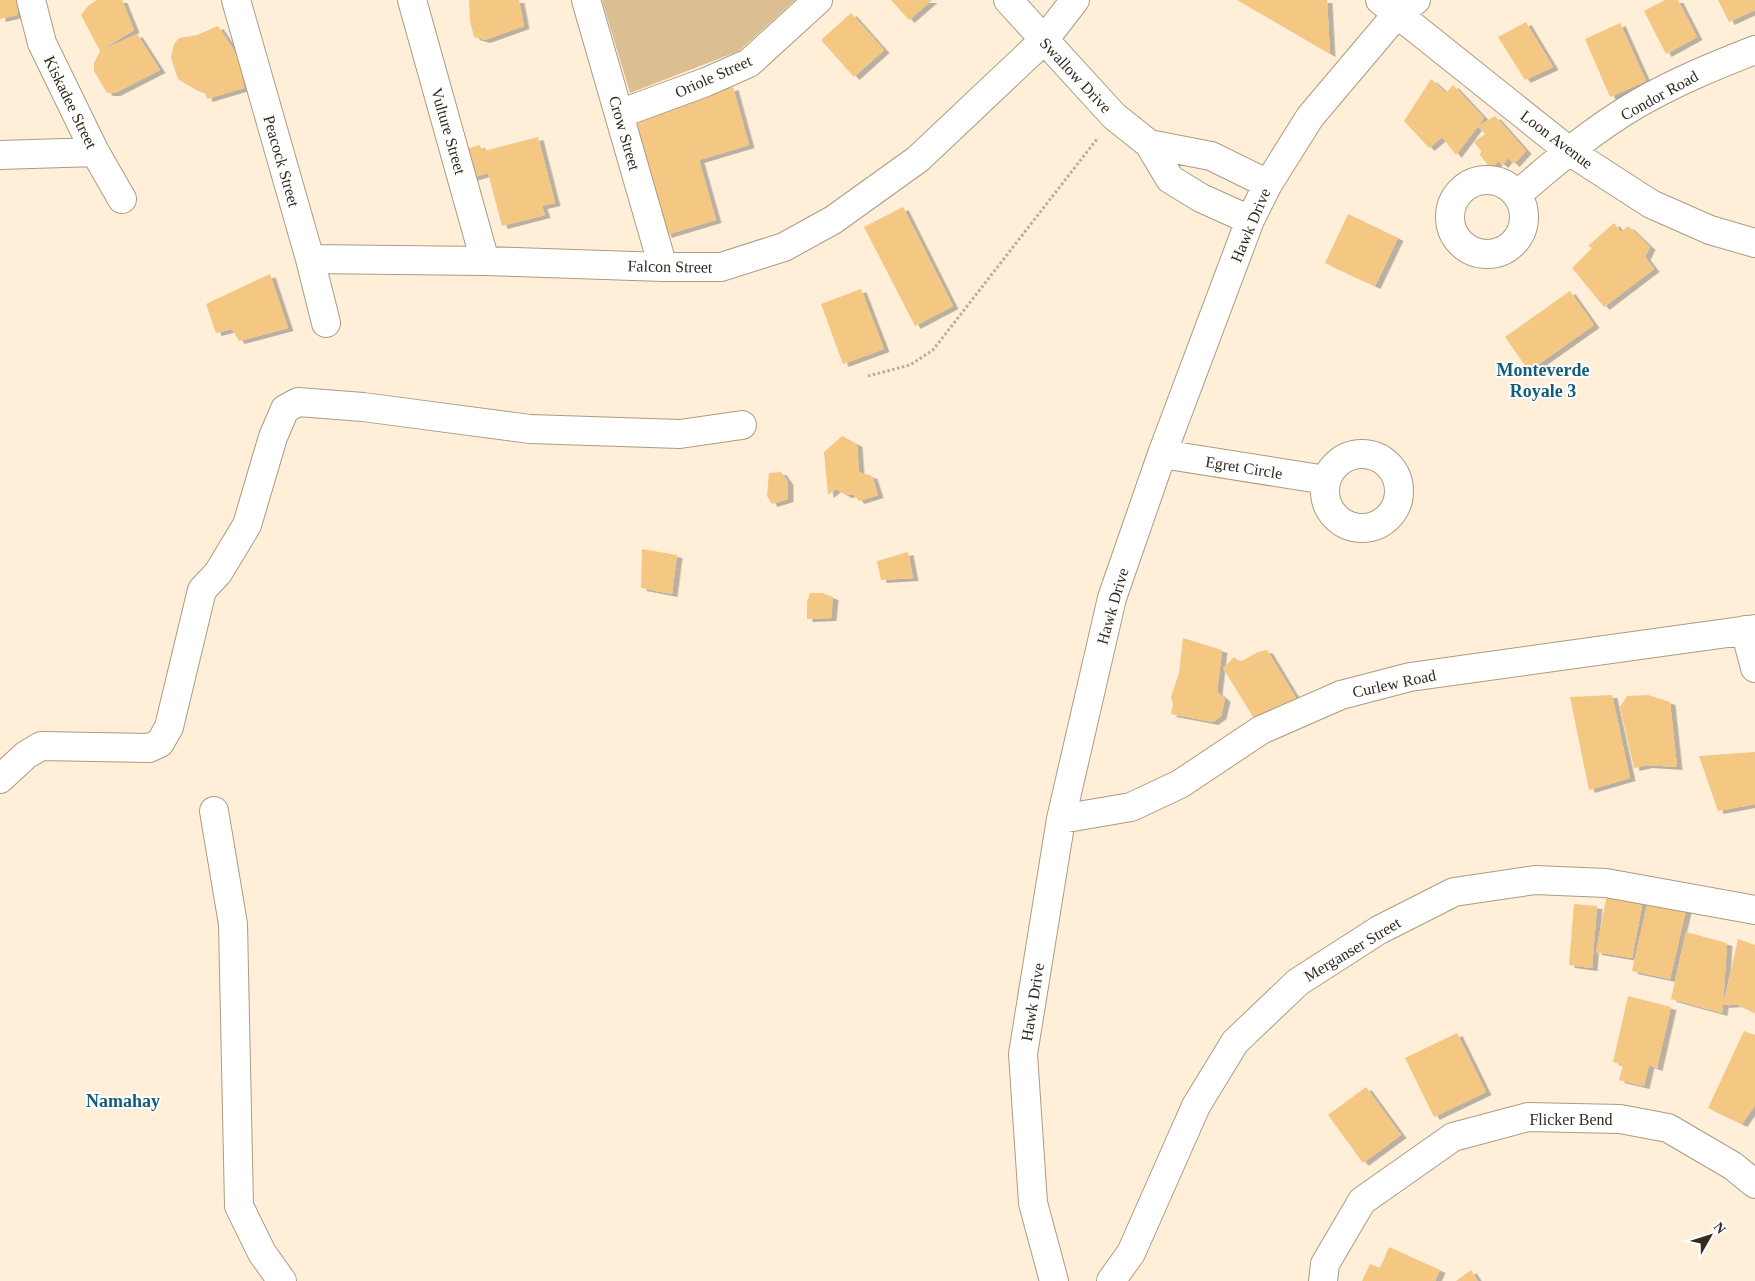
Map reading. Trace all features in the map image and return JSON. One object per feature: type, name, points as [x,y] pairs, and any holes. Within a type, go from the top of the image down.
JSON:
[{"type":"street","name":"Kiskadee Street","points":[[30,0],[42,43],[95,152],[122,199]]},
{"type":"street","name":"Peacock Street","points":[[236,0],[310,259],[326,324]]},
{"type":"street","name":"Vulture Street","points":[[412,0],[486,261]]},
{"type":"street","name":"Crow Street","points":[[586,0],[663,267]]},
{"type":"street","name":"Oriole Street","points":[[619,114],[706,82],[749,63],[818,0]]},
{"type":"street","name":"Swallow Drive","points":[[1008,0],[1114,116],[1149,144],[1170,179],[1201,198],[1250,220]]},
{"type":"street","name":"Falcon Street","points":[[310,259],[721,267],[784,247],[833,220],[918,159],[1044,40],[1075,0]]},
{"type":"street","name":"Loon Avenue","points":[[1398,5],[1568,151],[1651,204],[1710,230],[1755,243]]},
{"type":"street","name":"Hawk Drive","points":[[1054,1281],[1033,1203],[1024,1054],[1061,819],[1112,598],[1162,454],[1250,220],[1268,184],[1310,117],[1398,5]]},
{"type":"street","name":"Condor Road","points":[[1518,194],[1568,151],[1635,105],[1695,74],[1755,50]]},
{"type":"street","name":"Swallow Drive","points":[[1149,144],[1211,156],[1268,184]]},
{"type":"street","points":[[0,156],[95,152]]},
{"type":"street","points":[[0,779],[26,754],[41,746],[149,748],[160,743],[169,727],[202,590],[218,573],[247,525],[273,437],[285,409],[298,402],[363,407],[530,429],[680,434],[742,425]]},
{"type":"street","name":"Egret Circle","points":[[1162,454],[1326,480]]},
{"type":"street","points":[[1750,630],[1755,668]]},
{"type":"street","name":"Curlew Road","points":[[1061,819],[1131,807],[1180,784],[1261,730],[1341,695],[1410,677],[1750,630]]},
{"type":"street","points":[[214,811],[233,924],[240,1206],[262,1253],[282,1281]]},
{"type":"street","name":"Merganser Street","points":[[1111,1281],[1131,1253],[1196,1106],[1236,1042],[1298,982],[1379,930],[1454,892],[1535,880],[1606,883],[1755,910]]},
{"type":"street","name":"Flicker Bend","points":[[1323,1281],[1325,1264],[1362,1201],[1453,1137],[1528,1116],[1620,1119],[1668,1128],[1733,1166],[1755,1184]]},
{"type":"path","points":[[868,376],[910,365],[933,350],[1114,116]]},
{"type":"shaded area","points":[[602,0],[795,0],[739,51],[630,93]]},
{"type":"building","points":[[0,0],[18,0],[17,15],[0,19]]},
{"type":"building","points":[[97,0],[122,0],[134,30],[100,51],[81,15],[89,5]]},
{"type":"building","points":[[469,0],[519,0],[524,26],[485,40],[474,37],[470,21]]},
{"type":"building","points":[[891,0],[932,0],[909,20]]},
{"type":"building","points":[[1237,0],[1327,0],[1330,54]]},
{"type":"building","points":[[1665,0],[1678,0],[1697,37],[1666,54],[1644,11]]},
{"type":"building","points":[[1718,0],[1755,0],[1755,10],[1729,22]]},
{"type":"building","points":[[851,13],[884,50],[854,77],[821,40]]},
{"type":"building","points":[[1526,22],[1553,67],[1525,80],[1498,37]]},
{"type":"building","points":[[1620,23],[1646,81],[1610,97],[1585,39]]},
{"type":"building","points":[[218,26],[239,58],[244,88],[207,99],[205,92],[191,87],[178,79],[171,58],[174,44],[179,38],[197,35]]},
{"type":"building","points":[[137,34],[160,70],[115,93],[107,93],[94,71],[94,63],[100,51]]},
{"type":"building","points":[[1431,79],[1446,93],[1453,85],[1484,118],[1456,155],[1442,137],[1429,148],[1404,121]]},
{"type":"building","points":[[733,87],[749,145],[699,160],[716,220],[666,235],[632,117]]},
{"type":"building","points":[[1495,116],[1526,151],[1514,164],[1508,158],[1503,165],[1498,161],[1491,169],[1480,155],[1481,151],[1474,142],[1485,134],[1478,126]]},
{"type":"building","points":[[538,137],[555,203],[542,206],[545,215],[502,226],[488,173],[471,178],[463,150],[479,145],[484,151]]},
{"type":"building","points":[[903,207],[953,306],[915,326],[864,227]]},
{"type":"building","points":[[1348,214],[1398,238],[1375,286],[1325,263]]},
{"type":"building","points":[[1614,223],[1621,232],[1628,226],[1650,247],[1645,257],[1654,269],[1604,307],[1572,268],[1592,248],[1588,246]]},
{"type":"building","points":[[270,274],[288,328],[239,341],[232,329],[216,333],[206,304]]},
{"type":"building","points":[[861,289],[884,349],[843,364],[821,304]]},
{"type":"building","points":[[1570,291],[1594,325],[1529,371],[1505,337]]},
{"type":"building","points":[[842,436],[857,444],[859,472],[872,476],[878,495],[859,501],[853,494],[846,495],[836,489],[828,495],[824,452]]},
{"type":"building","points":[[781,472],[788,482],[788,499],[772,504],[767,496],[769,473]]},
{"type":"building","points":[[642,549],[677,555],[672,594],[641,588]]},
{"type":"building","points":[[908,552],[913,578],[881,580],[877,561]]},
{"type":"building","points":[[810,593],[822,593],[833,597],[831,618],[807,619],[807,602]]},
{"type":"building","points":[[1183,638],[1222,650],[1217,692],[1225,699],[1221,716],[1213,722],[1171,714],[1173,705],[1171,697],[1179,673]]},
{"type":"building","points":[[1267,650],[1299,703],[1258,725],[1223,668],[1234,657],[1240,662],[1258,652]]},
{"type":"building","points":[[1612,695],[1630,778],[1589,790],[1570,697]]},
{"type":"building","points":[[1648,695],[1670,702],[1677,767],[1647,765],[1634,768],[1620,707],[1627,696]]},
{"type":"building","points":[[1755,752],[1755,804],[1718,811],[1699,756]]},
{"type":"building","points":[[1607,894],[1643,901],[1632,958],[1596,952]]},
{"type":"building","points":[[1648,901],[1686,910],[1670,979],[1632,971]]},
{"type":"building","points":[[1574,904],[1597,906],[1592,968],[1569,965]]},
{"type":"building","points":[[1686,932],[1727,943],[1722,1013],[1671,999]]},
{"type":"building","points":[[1738,939],[1755,945],[1755,1013],[1736,1004],[1723,1005]]},
{"type":"building","points":[[1628,996],[1671,1007],[1657,1068],[1649,1065],[1644,1086],[1619,1080],[1623,1065],[1613,1062]]},
{"type":"building","points":[[1744,1031],[1755,1035],[1755,1105],[1742,1124],[1708,1108]]},
{"type":"building","points":[[1457,1033],[1486,1092],[1434,1117],[1405,1058]]},
{"type":"building","points":[[1366,1087],[1401,1135],[1363,1163],[1328,1115]]},
{"type":"building","points":[[1389,1247],[1440,1270],[1435,1281],[1362,1281],[1370,1264],[1380,1268]]},
{"type":"building","points":[[1471,1270],[1478,1281],[1456,1281]]},
{"type":"district","name":"Monteverde Royale 3","points":[[1543,380]]},
{"type":"district","name":"Namahay","points":[[123,1101]]}]
